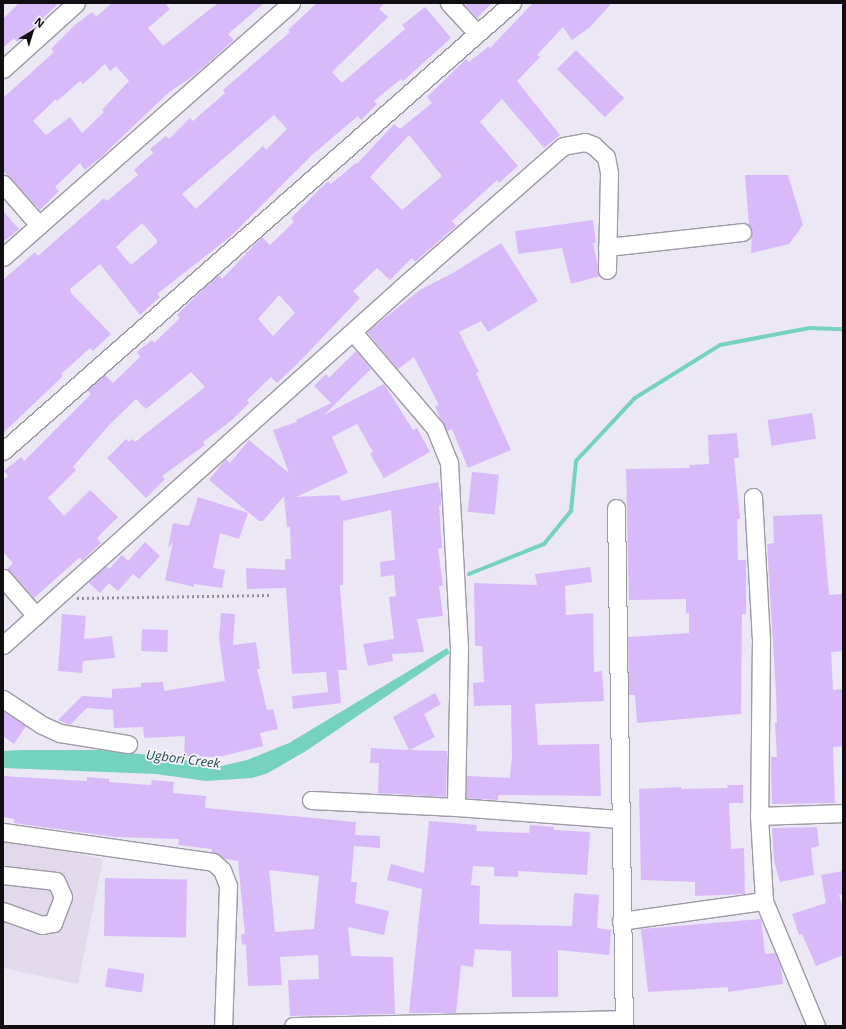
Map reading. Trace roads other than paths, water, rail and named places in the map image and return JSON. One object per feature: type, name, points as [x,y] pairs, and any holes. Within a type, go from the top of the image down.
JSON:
[{"type":"street","points":[[3,69],[76,3]]},
{"type":"street","points":[[3,257],[292,3]]},
{"type":"street","points":[[449,3],[477,33]]},
{"type":"street","points":[[3,451],[512,3]]},
{"type":"street","points":[[3,645],[563,146],[585,142],[593,145],[606,158],[609,173],[606,270]]},
{"type":"street","points":[[3,184],[38,225]]},
{"type":"street","points":[[607,248],[742,232]]},
{"type":"street","points":[[353,332],[435,428],[449,463],[459,646],[456,807]]},
{"type":"street","points":[[753,497],[761,638],[759,816],[764,901],[816,1026]]},
{"type":"street","points":[[293,1026],[624,1023],[619,819],[616,508]]},
{"type":"street","points":[[3,578],[36,616]]},
{"type":"street","points":[[3,699],[42,725],[60,733],[128,744]]},
{"type":"street","points":[[311,800],[456,807],[619,819]]},
{"type":"street","points":[[759,816],[843,813]]},
{"type":"street","points":[[3,832],[213,862],[222,870],[228,886],[223,1026]]},
{"type":"street","points":[[3,875],[56,881],[63,897],[52,923],[42,925],[3,911]]},
{"type":"street","points":[[621,921],[764,901]]},
{"type":"waterway","points":[[469,574],[544,544],[571,511],[576,461],[635,398],[720,345],[809,328],[843,329]]},
{"type":"water label","name":"Ugbori Creek","points":[[183,759]]}]
